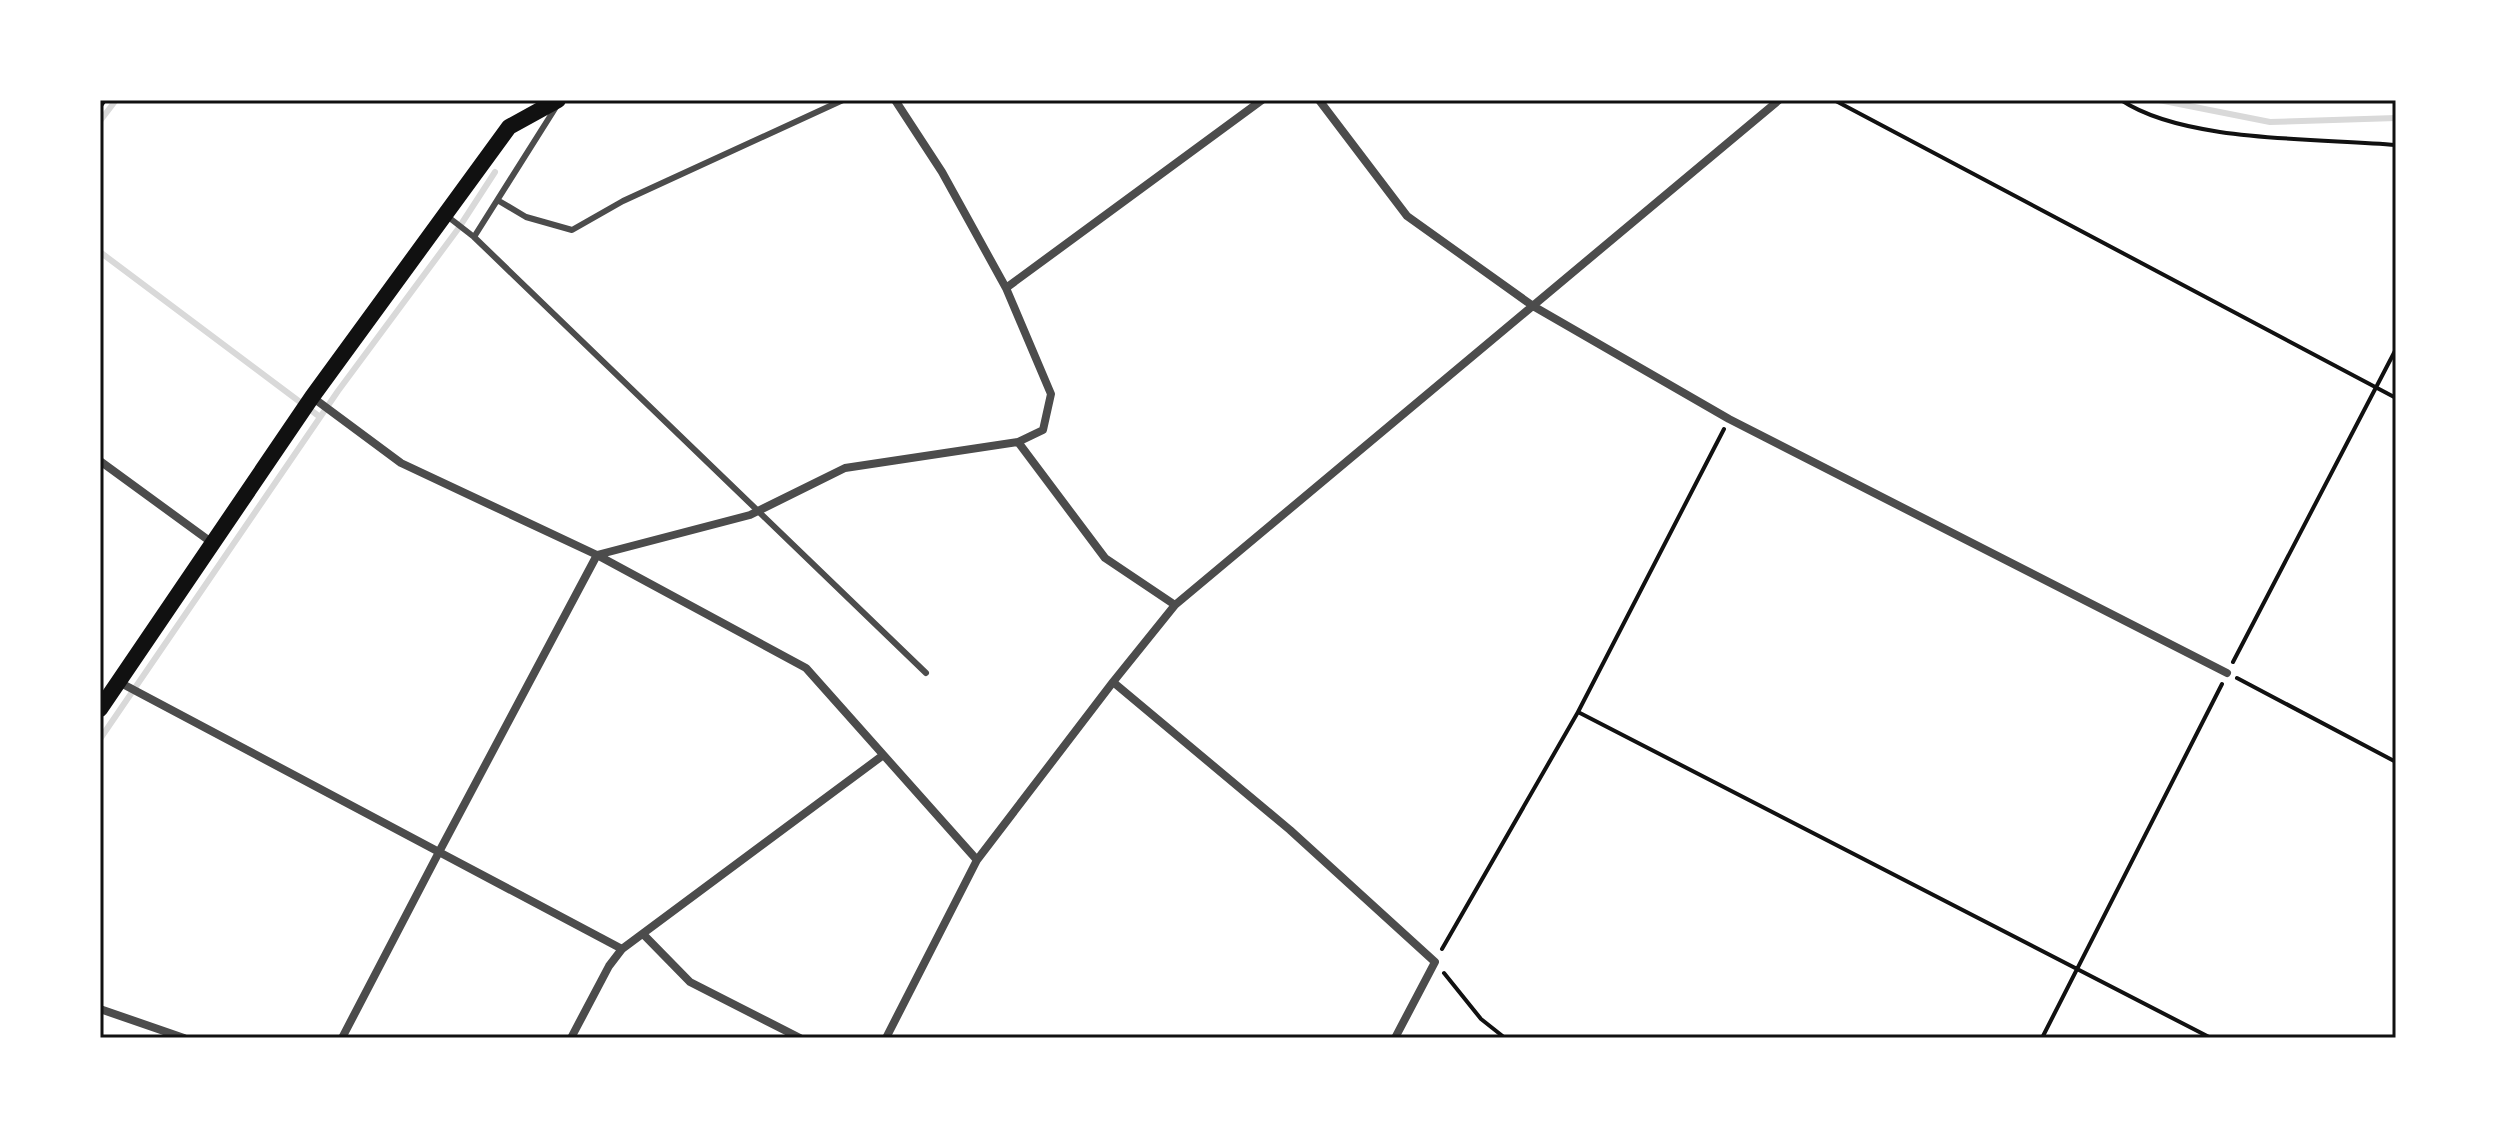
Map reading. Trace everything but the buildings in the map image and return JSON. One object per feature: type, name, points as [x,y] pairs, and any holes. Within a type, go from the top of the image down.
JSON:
[{"type":"main road","points":[[100,709],[211,542],[509,127],[559,100]]},
{"type":"street","points":[[342,1038],[597,555],[755,512],[845,468],[1018,442],[1043,430],[1051,394],[1006,288],[942,172],[895,100]]},
{"type":"street","points":[[1006,288],[1262,100]]},
{"type":"street","points":[[1319,100],[1407,216],[1533,306],[1729,419],[2227,673]]},
{"type":"street","points":[[886,1038],[977,860],[1175,605],[1779,100]]},
{"type":"street","points":[[316,398],[401,463],[597,555],[806,668],[977,860]]},
{"type":"street","points":[[1018,442],[1105,558],[1175,605]]},
{"type":"street","points":[[100,461],[211,542]]},
{"type":"street","points":[[1113,682],[1290,830],[1435,962],[1395,1038]]},
{"type":"street","points":[[120,683],[622,949]]},
{"type":"street","points":[[571,1038],[609,966],[622,949],[882,756]]},
{"type":"street","points":[[643,934],[690,982],[800,1038]]},
{"type":"street","points":[[100,1009],[184,1038]]},
{"type":"lane","points":[[472,236],[499,201],[559,100]]},
{"type":"lane","points":[[499,201],[526,217],[572,230],[623,201],[843,100]]},
{"type":"lane","points":[[448,216],[926,673]]},
{"type":"path","points":[[100,107],[105,100]]},
{"type":"path","points":[[1834,100],[2396,398]]},
{"type":"path","points":[[2121,100],[2137,111],[2207,131],[2396,145]]},
{"type":"path","points":[[2042,1038],[2374,386],[2396,349]]},
{"type":"path","points":[[1505,1038],[1481,1019],[1435,962],[1578,712],[1729,419]]},
{"type":"path","points":[[2227,673],[2396,762]]},
{"type":"path","points":[[1578,712],[2211,1038]]},
{"type":"waterway","points":[[100,121],[116,100]]},
{"type":"waterway","points":[[2159,100],[2270,122],[2396,118]]},
{"type":"waterway","points":[[100,739],[338,391],[458,229],[495,172]]},
{"type":"waterway","points":[[100,252],[320,417]]}]
